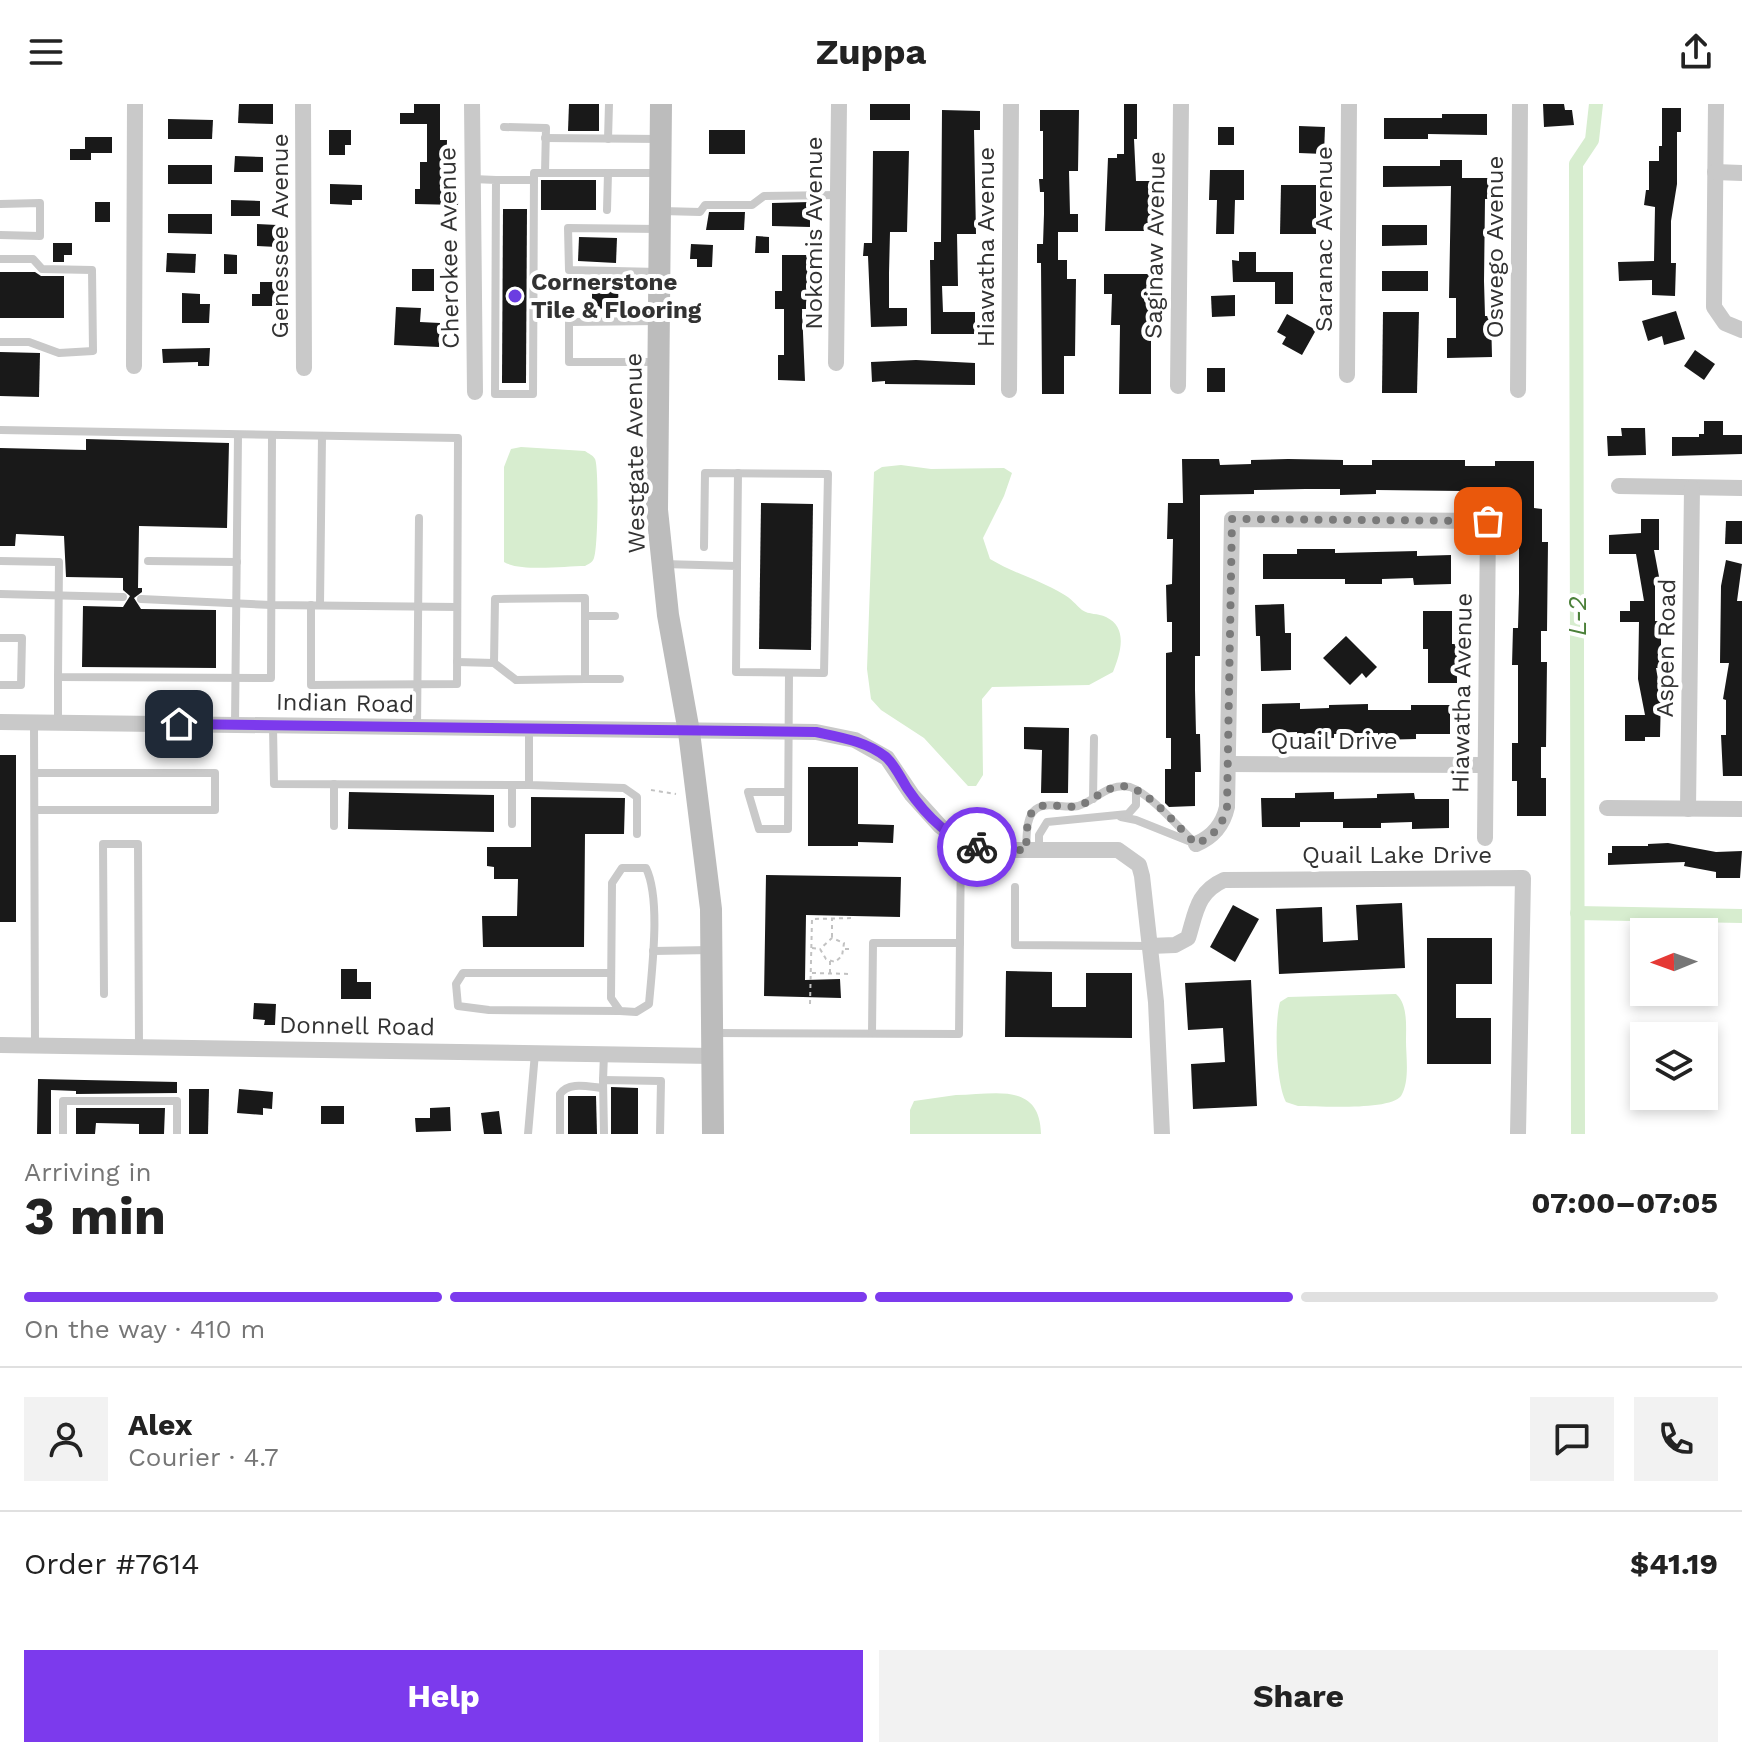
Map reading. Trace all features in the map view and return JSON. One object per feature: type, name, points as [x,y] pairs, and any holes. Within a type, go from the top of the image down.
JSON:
[{"type":"street","points":[[134,366],[135,104]]},
{"type":"street","name":"Genessee Avenue","points":[[303,104],[304,368]]},
{"type":"street","name":"Cherokee Avenue","points":[[472,104],[475,392]]},
{"type":"street","name":"Westgate Avenue","points":[[661,104],[657,510],[668,615],[689,732],[711,909],[713,1134]]},
{"type":"street","name":"Nokomis Avenue","points":[[836,363],[839,104]]},
{"type":"street","name":"Hiawatha Avenue","points":[[1009,390],[1011,104]]},
{"type":"street","name":"Saginaw Avenue","points":[[1178,386],[1181,104]]},
{"type":"street","name":"Saranac Avenue","points":[[1347,375],[1349,104]]},
{"type":"street","name":"Oswego Avenue","points":[[1518,390],[1520,104]]},
{"type":"street","points":[[1716,104],[1714,307],[1725,323],[1742,330]]},
{"type":"street","points":[[1715,172],[1742,173]]},
{"type":"street","points":[[1619,486],[1742,488]]},
{"type":"street","name":"Aspen Road","points":[[1688,809],[1692,488]]},
{"type":"street","name":"Hiawatha Avenue","points":[[1228,764],[1232,519],[1488,521],[1485,838]]},
{"type":"street","name":"Indian Road","points":[[0,722],[689,732]]},
{"type":"street","points":[[689,732],[816,732],[855,740],[887,758],[912,795],[940,826],[961,842],[989,850],[1118,850],[1139,865],[1156,1002],[1162,1134]]},
{"type":"street","points":[[1196,844],[1214,834],[1225,816],[1228,764]]},
{"type":"street","name":"Quail Drive","points":[[1228,764],[1485,765]]},
{"type":"street","points":[[1607,808],[1742,809]]},
{"type":"street","name":"Quail Lake Drive","points":[[1150,946],[1175,945],[1188,938],[1199,901],[1208,887],[1224,880],[1523,878],[1518,1134]]},
{"type":"street","name":"Donnell Road","points":[[0,1045],[713,1056]]},
{"type":"lane","points":[[608,139],[609,104]]},
{"type":"lane","points":[[504,127],[546,128],[545,173]]},
{"type":"lane","points":[[545,138],[661,139]]},
{"type":"lane","points":[[496,180],[495,394],[533,394],[534,173],[660,173]]},
{"type":"lane","points":[[607,210],[608,173]]},
{"type":"lane","points":[[473,179],[534,180]]},
{"type":"lane","points":[[659,272],[569,270],[568,228],[660,220],[700,212],[705,205],[752,205],[764,196],[838,195]]},
{"type":"lane","points":[[0,204],[40,203],[40,236],[0,235]]},
{"type":"lane","points":[[0,259],[33,259],[42,269],[92,270],[93,351],[59,353],[29,342],[0,342]]},
{"type":"lane","points":[[658,362],[569,362],[569,322],[659,321]]},
{"type":"lane","points":[[0,430],[458,438],[457,684],[311,685],[322,436]]},
{"type":"lane","points":[[235,725],[238,435]]},
{"type":"lane","points":[[58,677],[271,678],[272,436]]},
{"type":"lane","points":[[704,547],[705,473],[738,473],[828,474],[824,673],[736,672],[738,473]]},
{"type":"lane","points":[[417,728],[419,518]]},
{"type":"lane","points":[[0,561],[59,562],[58,723]]},
{"type":"lane","points":[[148,561],[237,562]]},
{"type":"lane","points":[[662,564],[737,566]]},
{"type":"lane","points":[[0,594],[123,597]]},
{"type":"lane","points":[[494,663],[495,599],[585,598],[585,679]]},
{"type":"lane","points":[[141,599],[271,605],[457,607]]},
{"type":"lane","points":[[585,616],[615,616]]},
{"type":"lane","points":[[0,638],[22,638],[21,685],[0,685]]},
{"type":"lane","points":[[457,662],[494,663],[516,680],[620,679]]},
{"type":"lane","points":[[788,792],[748,792],[759,829],[788,829],[789,673]]},
{"type":"lane","points":[[34,722],[35,1045]]},
{"type":"lane","points":[[273,726],[274,784],[624,788],[637,797],[637,834]]},
{"type":"lane","points":[[529,729],[529,785]]},
{"type":"lane","points":[[1093,799],[1094,738]]},
{"type":"lane","points":[[35,773],[215,773],[215,810],[35,810]]},
{"type":"lane","points":[[334,784],[334,826]]},
{"type":"lane","points":[[512,785],[512,824]]},
{"type":"lane","points":[[1033,850],[1028,821],[1035,809],[1046,806],[1072,807],[1120,786],[1136,790],[1196,844]]},
{"type":"lane","points":[[1119,817],[1132,811],[1136,805],[1136,790]]},
{"type":"lane","points":[[1033,850],[1047,822],[1119,817],[1136,820],[1196,844]]},
{"type":"lane","points":[[712,1033],[959,1034],[961,842]]},
{"type":"lane","points":[[104,994],[103,844],[138,844],[139,1046]]},
{"type":"lane","points":[[611,973],[463,973],[456,984],[458,1006],[489,1010],[636,1012],[649,1004],[653,951],[652,881],[646,868],[622,868],[612,883],[611,998],[620,1011]]},
{"type":"lane","points":[[1015,887],[1015,945],[1150,946]]},
{"type":"lane","points":[[872,1033],[873,943],[960,943]]},
{"type":"lane","points":[[653,951],[711,950]]},
{"type":"lane","points":[[528,1134],[535,1053]]},
{"type":"lane","points":[[604,1054],[604,1134]]},
{"type":"lane","points":[[560,1134],[560,1094],[563,1089],[570,1086],[661,1081],[660,1134]]},
{"type":"lane","points":[[63,1134],[63,1101],[177,1101],[177,1134]]},
{"type":"path","points":[[651,790],[676,794]]},
{"type":"path","points":[[810,1004],[812,919],[853,918]]},
{"type":"path","points":[[811,948],[820,949],[832,938],[832,919]]},
{"type":"path","points":[[820,949],[826,959],[835,962],[842,956],[844,943],[832,938]]},
{"type":"path","points":[[844,949],[852,949]]},
{"type":"path","points":[[830,960],[830,974]]},
{"type":"path","points":[[811,973],[852,974]]},
{"type":"shaded area","points":[[511,449],[585,451],[595,459],[596,539],[594,558],[585,566],[532,568],[504,562],[504,467]]},
{"type":"shaded area","points":[[901,465],[931,469],[1004,468],[1012,473],[983,538],[990,559],[1054,589],[1085,612],[1106,617],[1120,634],[1120,650],[1113,672],[1089,685],[992,687],[982,699],[983,775],[976,786],[968,786],[924,738],[881,710],[871,699],[867,669],[874,472],[882,467]]},
{"type":"shaded area","points":[[1396,994],[1403,1003],[1406,1022],[1407,1076],[1401,1096],[1383,1104],[1352,1107],[1298,1106],[1286,1102],[1277,1053],[1280,1002],[1288,997]]},
{"type":"shaded area","points":[[999,1093],[1024,1098],[1039,1117],[1041,1134],[910,1134],[910,1110],[914,1101]]},
{"type":"building","points":[[239,104],[273,104],[273,124],[238,123]]},
{"type":"building","points":[[414,104],[440,104],[440,140],[447,140],[446,189],[459,189],[458,205],[415,204],[415,189],[420,189],[420,162],[427,162],[427,124],[400,124],[400,113],[414,113]]},
{"type":"building","points":[[569,104],[599,104],[599,131],[568,131]]},
{"type":"building","points":[[870,104],[910,104],[910,120],[870,120]]},
{"type":"building","points":[[1124,104],[1137,104],[1137,139],[1134,139],[1136,181],[1152,181],[1151,231],[1105,231],[1108,158],[1124,154]]},
{"type":"building","points":[[1543,104],[1564,104],[1565,110],[1572,110],[1574,125],[1544,127]]},
{"type":"building","points":[[1662,108],[1681,108],[1681,132],[1677,132],[1677,184],[1671,221],[1671,263],[1676,263],[1675,296],[1652,295],[1652,280],[1619,281],[1618,262],[1654,261],[1655,207],[1644,205],[1646,190],[1649,190],[1649,161],[1659,161],[1659,146],[1662,146]]},
{"type":"building","points":[[942,110],[980,111],[980,130],[974,130],[976,234],[957,234],[958,286],[942,286],[943,312],[975,312],[975,334],[931,334],[930,260],[934,260],[934,242],[941,242]]},
{"type":"building","points":[[1040,110],[1079,110],[1078,171],[1069,171],[1070,214],[1078,214],[1078,232],[1058,232],[1058,260],[1067,260],[1067,279],[1076,279],[1075,356],[1064,356],[1064,394],[1042,394],[1041,263],[1037,263],[1037,244],[1043,244],[1044,214],[1044,192],[1040,192],[1039,179],[1043,179]]},
{"type":"building","points":[[1442,114],[1487,114],[1487,135],[1428,134],[1428,139],[1384,139],[1384,118],[1442,118]]},
{"type":"building","points":[[168,119],[213,120],[212,139],[168,139]]},
{"type":"building","points":[[1299,126],[1325,127],[1324,154],[1299,153]]},
{"type":"building","points":[[1218,127],[1234,127],[1234,145],[1218,145]]},
{"type":"building","points":[[329,130],[351,130],[351,145],[345,145],[345,155],[329,155]]},
{"type":"building","points":[[709,130],[745,130],[745,154],[709,154]]},
{"type":"building","points":[[85,137],[112,137],[112,153],[91,153],[91,160],[70,160],[70,149],[85,149]]},
{"type":"building","points":[[873,151],[909,151],[907,232],[890,232],[889,273],[889,308],[907,308],[907,326],[871,327],[868,256],[863,256],[864,243],[872,243]]},
{"type":"building","points":[[235,156],[263,157],[263,172],[234,172]]},
{"type":"building","points":[[1440,160],[1462,160],[1462,178],[1490,178],[1490,199],[1485,199],[1484,281],[1485,316],[1491,316],[1492,357],[1447,358],[1447,338],[1456,338],[1456,298],[1449,298],[1451,186],[1383,187],[1383,166],[1440,166]]},
{"type":"building","points":[[168,165],[212,165],[212,184],[168,184]]},
{"type":"building","points":[[1210,170],[1244,170],[1244,200],[1235,200],[1234,234],[1216,234],[1217,200],[1209,200]]},
{"type":"building","points":[[541,180],[596,180],[596,210],[541,210]]},
{"type":"building","points":[[330,184],[362,185],[362,200],[352,200],[352,205],[330,204]]},
{"type":"building","points":[[1281,185],[1316,185],[1316,234],[1280,234]]},
{"type":"building","points":[[231,200],[260,201],[260,216],[231,216]]},
{"type":"building","points":[[95,202],[110,202],[110,222],[95,222]]},
{"type":"building","points":[[810,202],[810,227],[772,226],[772,203]]},
{"type":"building","name":"Cornerstone Tile & Flooring","points":[[503,209],[527,209],[526,383],[502,383]]},
{"type":"building","points":[[709,212],[745,212],[744,230],[706,230]]},
{"type":"building","points":[[168,214],[212,214],[212,234],[168,233]]},
{"type":"building","points":[[257,224],[277,225],[277,247],[257,246]]},
{"type":"building","points":[[1382,225],[1427,225],[1427,245],[1382,246]]},
{"type":"building","points":[[756,236],[769,237],[769,253],[755,253]]},
{"type":"building","points":[[579,237],[617,238],[616,263],[578,261]]},
{"type":"building","points":[[53,243],[72,243],[72,255],[64,255],[64,262],[53,262]]},
{"type":"building","points":[[691,244],[713,245],[712,267],[697,267],[697,259],[690,259]]},
{"type":"building","points":[[1239,252],[1256,252],[1256,272],[1293,272],[1293,304],[1275,304],[1275,282],[1233,282],[1232,260],[1239,261]]},
{"type":"building","points":[[167,253],[196,254],[195,273],[166,272]]},
{"type":"building","points":[[224,254],[237,255],[237,274],[224,274]]},
{"type":"building","points":[[782,255],[808,255],[806,309],[802,309],[805,381],[778,380],[778,355],[784,355],[784,309],[775,309],[775,291],[782,291]]},
{"type":"building","points":[[412,269],[434,269],[434,291],[412,291]]},
{"type":"building","points":[[1382,271],[1428,271],[1428,291],[1382,291]]},
{"type":"building","points":[[0,272],[64,276],[64,318],[0,318]]},
{"type":"building","points":[[1104,274],[1151,274],[1151,394],[1119,394],[1120,325],[1111,325],[1112,294],[1104,294]]},
{"type":"building","points":[[260,282],[275,282],[275,306],[252,306],[252,294],[260,294]]},
{"type":"building","points":[[618,290],[619,308],[592,309],[592,291]]},
{"type":"building","points":[[182,293],[200,294],[200,304],[210,304],[209,323],[182,323]]},
{"type":"building","points":[[1235,295],[1235,316],[1212,317],[1211,296]]},
{"type":"building","points":[[396,307],[421,308],[420,322],[440,323],[439,347],[394,345]]},
{"type":"building","points":[[1676,311],[1685,339],[1664,345],[1662,336],[1648,341],[1642,321]]},
{"type":"building","points":[[1383,312],[1419,312],[1417,393],[1382,393]]},
{"type":"building","points":[[1287,314],[1316,330],[1302,355],[1282,344],[1286,337],[1277,332]]},
{"type":"building","points":[[210,348],[209,366],[198,366],[198,362],[163,363],[162,349]]},
{"type":"building","points":[[1695,350],[1715,364],[1704,380],[1684,366]]},
{"type":"building","points":[[0,352],[40,353],[39,397],[0,396]]},
{"type":"building","points":[[916,360],[975,363],[975,385],[872,382],[871,362]]},
{"type":"building","points":[[1207,368],[1225,368],[1225,392],[1207,392]]},
{"type":"building","points":[[1704,421],[1723,421],[1723,435],[1742,435],[1742,454],[1672,456],[1672,437],[1699,437],[1699,434],[1704,434]]},
{"type":"building","points":[[1621,428],[1645,428],[1646,455],[1608,456],[1607,436],[1622,436]]},
{"type":"building","points":[[86,439],[229,443],[227,528],[139,526],[138,588],[142,588],[142,592],[134,598],[141,609],[216,610],[216,668],[82,667],[83,606],[123,607],[130,596],[123,590],[123,578],[66,577],[64,536],[16,534],[15,546],[0,546],[0,448],[86,450]]},
{"type":"building","points":[[1182,459],[1219,459],[1220,465],[1288,459],[1343,460],[1343,465],[1372,465],[1372,460],[1465,460],[1465,466],[1495,466],[1495,461],[1534,461],[1534,508],[1542,509],[1542,542],[1548,542],[1547,631],[1541,631],[1541,662],[1547,662],[1546,747],[1541,747],[1541,778],[1546,778],[1546,816],[1517,816],[1517,781],[1512,781],[1512,743],[1518,743],[1518,665],[1512,665],[1513,628],[1518,628],[1519,593],[1519,546],[1513,546],[1513,496],[1463,496],[1463,491],[1376,490],[1376,494],[1340,495],[1340,489],[1305,489],[1200,495],[1200,656],[1195,656],[1195,690],[1201,772],[1195,772],[1195,806],[1169,807],[1165,803],[1165,769],[1171,769],[1171,738],[1166,738],[1166,653],[1172,652],[1172,622],[1167,622],[1166,585],[1172,584],[1173,539],[1167,539],[1168,503],[1183,503]]},
{"type":"building","points":[[761,503],[813,504],[811,650],[759,649]]},
{"type":"building","points":[[1641,519],[1659,519],[1659,550],[1654,550],[1660,582],[1655,583],[1655,621],[1661,621],[1661,668],[1656,668],[1661,697],[1660,737],[1625,741],[1625,715],[1645,715],[1638,679],[1639,622],[1620,622],[1620,611],[1630,611],[1630,601],[1644,601],[1636,554],[1609,554],[1609,535],[1641,533]]},
{"type":"building","points":[[1726,521],[1742,521],[1742,544],[1725,544]]},
{"type":"building","points":[[1297,549],[1335,549],[1335,553],[1417,551],[1417,556],[1451,555],[1451,584],[1414,585],[1413,578],[1382,579],[1382,584],[1345,584],[1345,579],[1263,579],[1263,554],[1297,554]]},
{"type":"building","points":[[1726,560],[1742,564],[1737,601],[1742,601],[1742,776],[1723,776],[1721,735],[1726,735],[1726,700],[1723,699],[1729,663],[1720,663],[1721,586]]},
{"type":"building","points":[[1284,604],[1285,633],[1291,633],[1291,670],[1261,671],[1255,605]]},
{"type":"building","points":[[1423,611],[1452,611],[1452,644],[1457,644],[1457,683],[1428,683],[1428,649],[1423,649]]},
{"type":"building","points":[[1346,636],[1377,667],[1366,678],[1362,673],[1350,685],[1323,658]]},
{"type":"building","points":[[1300,703],[1300,709],[1368,704],[1368,710],[1411,710],[1411,705],[1450,705],[1450,734],[1416,734],[1416,739],[1378,740],[1378,733],[1297,739],[1297,732],[1262,733],[1262,704]]},
{"type":"building","points":[[1024,727],[1069,728],[1068,793],[1041,793],[1042,750],[1024,749]]},
{"type":"building","points":[[0,755],[16,755],[16,922],[0,922]]},
{"type":"building","points":[[808,767],[858,767],[858,824],[894,825],[893,843],[808,846]]},
{"type":"building","points":[[349,792],[494,795],[494,832],[348,829]]},
{"type":"building","points":[[1334,792],[1334,799],[1414,793],[1415,799],[1449,799],[1449,828],[1412,829],[1412,822],[1381,823],[1381,828],[1343,828],[1343,822],[1300,822],[1300,827],[1262,827],[1261,798],[1295,798],[1295,793]]},
{"type":"building","points":[[531,797],[625,798],[624,834],[585,834],[584,947],[483,947],[482,916],[517,916],[518,879],[494,879],[494,867],[487,866],[487,847],[531,847]]},
{"type":"building","points":[[1668,843],[1716,852],[1742,851],[1740,878],[1716,878],[1716,872],[1684,866],[1685,862],[1608,865],[1608,853],[1612,853],[1612,846]]},
{"type":"building","points":[[766,875],[901,877],[900,917],[806,915],[805,980],[840,979],[841,998],[764,996]]},
{"type":"building","points":[[1402,903],[1405,968],[1279,974],[1276,909],[1322,907],[1323,942],[1358,940],[1356,905]]},
{"type":"building","points":[[1233,905],[1259,919],[1235,962],[1210,947]]},
{"type":"building","points":[[1427,938],[1492,938],[1492,984],[1456,984],[1456,1018],[1491,1018],[1491,1064],[1427,1064]]},
{"type":"building","points":[[341,969],[357,969],[357,982],[371,982],[371,999],[341,999]]},
{"type":"building","points":[[1006,971],[1052,972],[1052,1007],[1086,1007],[1086,973],[1132,973],[1132,1038],[1005,1037]]},
{"type":"building","points":[[1251,980],[1257,1106],[1193,1109],[1191,1064],[1225,1062],[1223,1028],[1188,1030],[1185,983]]},
{"type":"building","points":[[254,1003],[276,1004],[275,1025],[264,1025],[265,1020],[253,1019]]},
{"type":"building","points":[[38,1079],[177,1082],[177,1093],[76,1094],[76,1091],[51,1090],[51,1134],[37,1134]]},
{"type":"building","points":[[611,1087],[638,1088],[638,1134],[611,1134]]},
{"type":"building","points":[[189,1089],[209,1089],[208,1134],[189,1134]]},
{"type":"building","points":[[239,1089],[273,1092],[272,1109],[263,1108],[263,1115],[237,1113]]},
{"type":"building","points":[[568,1096],[596,1096],[597,1134],[568,1134]]},
{"type":"building","points":[[321,1106],[344,1106],[344,1124],[321,1124]]},
{"type":"building","points":[[450,1107],[451,1131],[416,1132],[415,1118],[430,1118],[430,1108]]},
{"type":"building","points":[[76,1108],[165,1108],[164,1134],[139,1134],[139,1124],[96,1123],[95,1134],[76,1134]]},
{"type":"building","points":[[499,1111],[502,1134],[484,1134],[481,1113]]},
{"type":"waterway","name":"L-2","points":[[1578,1134],[1576,164],[1592,140],[1596,104]]},
{"type":"waterway","points":[[1577,913],[1742,916]]},
{"type":"way so far","points":[[977,847],[1026,850],[1028,821],[1035,809],[1041,806],[1072,807],[1120,786],[1130,787],[1150,800],[1196,844],[1214,834],[1227,807],[1232,519],[1488,521]]},
{"type":"place","name":"Cornerstone Tile & Flooring","points":[[515,296]]},
{"type":"route","points":[[179,724],[816,732],[855,740],[887,758],[912,795],[940,826],[961,842],[977,847]]}]
